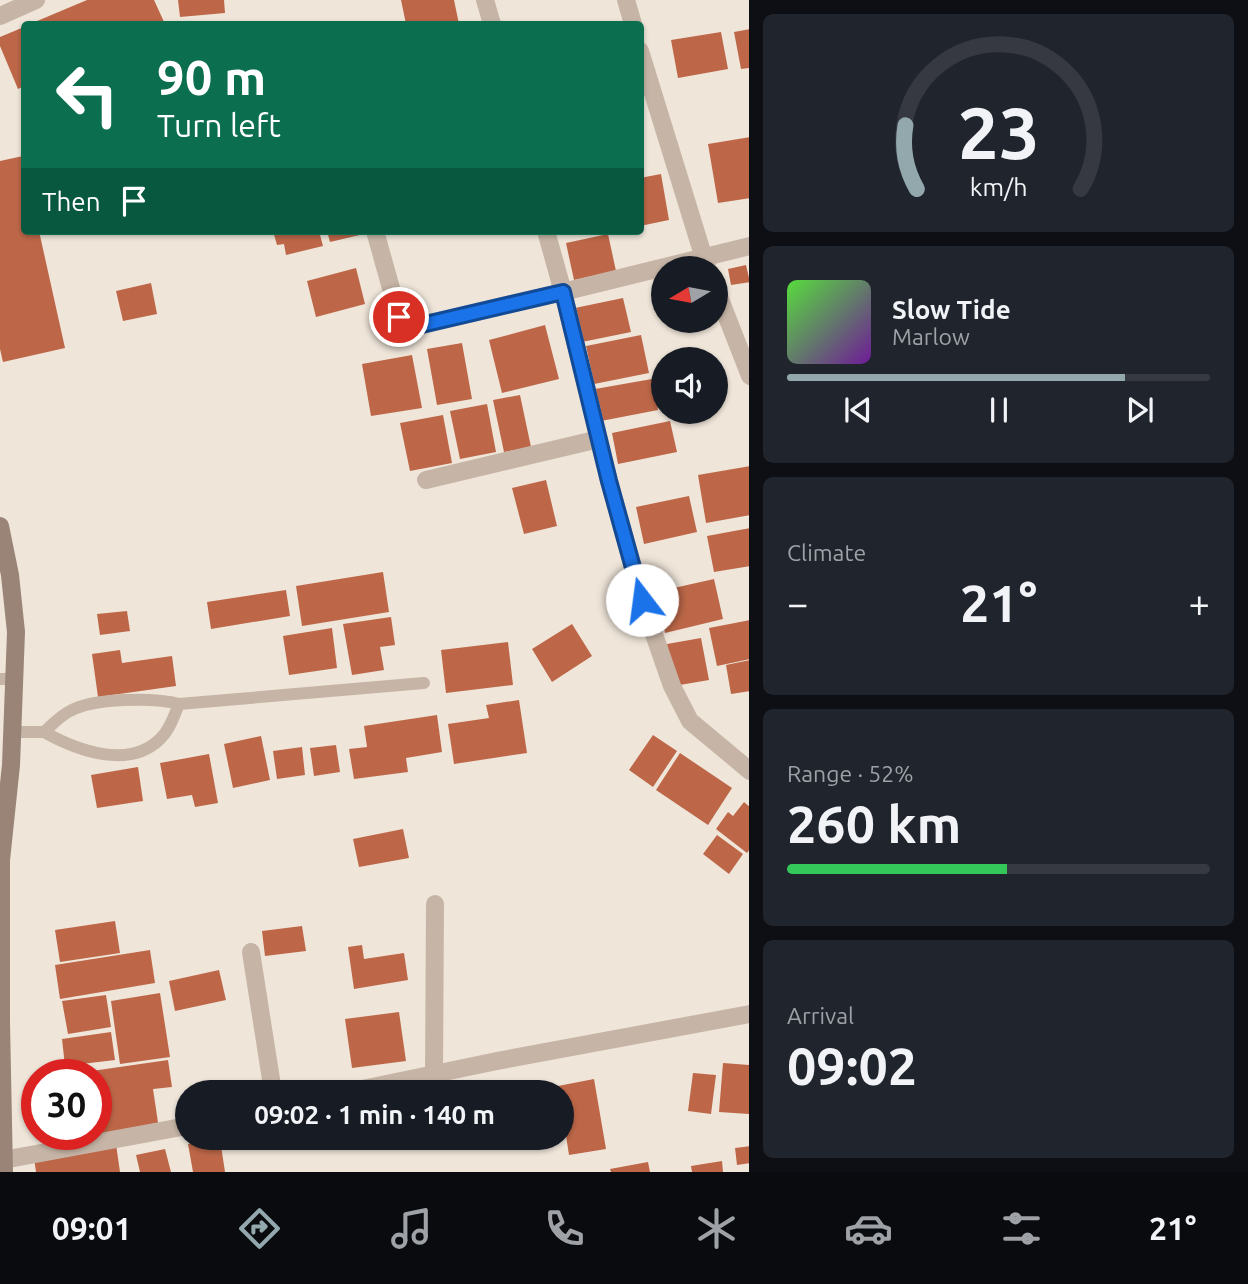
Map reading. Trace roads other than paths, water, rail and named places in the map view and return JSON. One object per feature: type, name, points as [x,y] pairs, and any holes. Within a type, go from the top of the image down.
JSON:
[{"type":"street","points":[[0,16],[36,0]]},
{"type":"street","points":[[485,0],[491,21]]},
{"type":"street","points":[[626,0],[631,21]]},
{"type":"street","points":[[644,64],[703,256]]},
{"type":"street","points":[[376,235],[399,317],[405,326],[413,327],[651,274]]},
{"type":"street","points":[[547,235],[642,600],[672,686],[690,721],[749,771]]},
{"type":"street","points":[[723,256],[749,246]]},
{"type":"street","points":[[728,321],[749,376]]},
{"type":"street","points":[[426,480],[599,439]]},
{"type":"street","points":[[0,526],[10,575],[16,632],[7,679],[13,732],[6,765],[1,860],[0,1023],[4,1166],[175,1129]]},
{"type":"street","points":[[435,904],[435,1075]]},
{"type":"street","points":[[251,953],[271,1080]]},
{"type":"street","points":[[409,1080],[749,1014]]},
{"type":"lane","points":[[44,732],[71,710],[91,705],[146,698],[179,704],[424,682]]},
{"type":"lane","points":[[13,732],[44,732],[83,750],[107,755],[147,750],[162,737],[179,704]]}]
